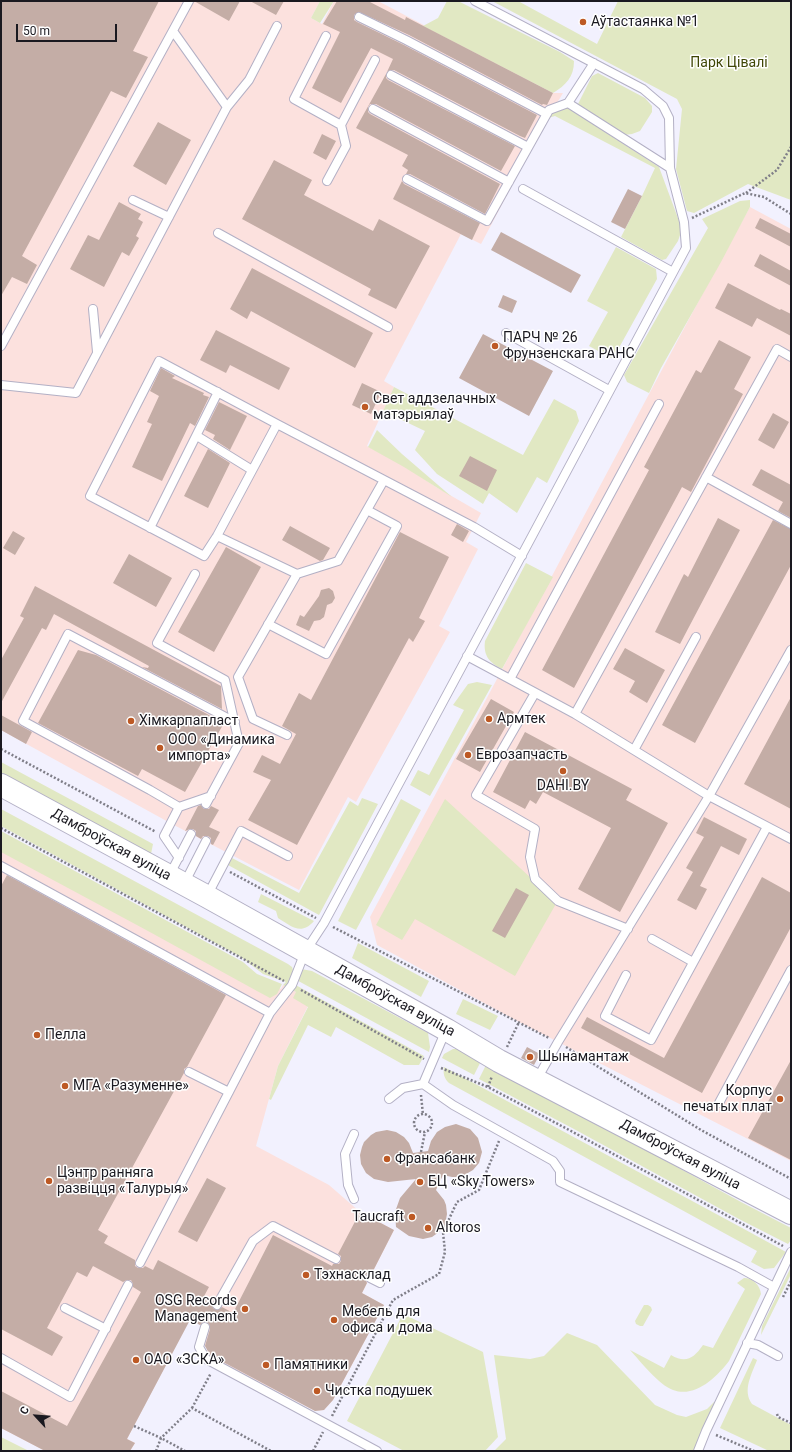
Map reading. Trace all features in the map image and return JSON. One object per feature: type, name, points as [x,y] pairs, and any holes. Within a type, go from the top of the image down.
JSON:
[{"type":"street","name":"Дамброўская вуліца","points":[[1,785],[177,873],[206,896],[500,1061],[791,1213]]},
{"type":"lane","points":[[1,346],[189,1]]},
{"type":"lane","points":[[140,1263],[270,1013],[292,985],[304,952],[324,923],[686,248],[684,222],[670,168],[669,118],[663,106],[643,89],[475,1]]},
{"type":"lane","points":[[359,17],[547,114]]},
{"type":"lane","points":[[1,385],[76,393],[227,107],[249,80],[277,26]]},
{"type":"lane","points":[[173,31],[227,107]]},
{"type":"lane","points":[[326,36],[294,99],[341,125]]},
{"type":"lane","points":[[328,181],[346,146],[341,125],[375,60]]},
{"type":"lane","points":[[407,179],[487,221],[549,110],[568,103],[594,63]]},
{"type":"lane","points":[[391,75],[528,147]]},
{"type":"lane","points":[[568,103],[670,168]]},
{"type":"lane","points":[[373,109],[509,182]]},
{"type":"lane","points":[[523,189],[673,272]]},
{"type":"lane","points":[[133,200],[169,217]]},
{"type":"lane","points":[[218,233],[388,327]]},
{"type":"lane","points":[[93,309],[97,353]]},
{"type":"lane","points":[[506,333],[610,390]]},
{"type":"lane","points":[[574,714],[777,349],[791,357]]},
{"type":"lane","points":[[277,424],[217,536],[204,556],[90,496],[160,361],[484,532],[522,556]]},
{"type":"lane","points":[[150,528],[218,392]]},
{"type":"lane","points":[[510,679],[659,404]]},
{"type":"lane","points":[[197,436],[252,470]]},
{"type":"lane","points":[[706,477],[791,524]]},
{"type":"lane","points":[[287,735],[253,719],[238,677],[297,574],[338,561],[384,480]]},
{"type":"lane","points":[[268,624],[326,654],[397,526],[367,510]]},
{"type":"lane","points":[[217,536],[297,574]]},
{"type":"lane","points":[[195,574],[157,642],[224,680],[240,743],[206,804]]},
{"type":"lane","points":[[179,807],[23,722],[68,634],[235,722]]},
{"type":"lane","points":[[634,750],[696,637]]},
{"type":"lane","points":[[536,1080],[710,796],[791,650]]},
{"type":"lane","points":[[468,656],[574,714],[710,796],[791,839]]},
{"type":"lane","points":[[535,693],[476,795],[535,828],[530,857],[534,879],[558,901],[628,929]]},
{"type":"lane","points":[[177,873],[164,836],[179,807],[210,796]]},
{"type":"lane","points":[[626,975],[605,1016],[651,1040],[767,827]]},
{"type":"lane","points":[[206,896],[241,832],[288,856]]},
{"type":"lane","points":[[177,873],[191,834]]},
{"type":"lane","points":[[177,873],[206,841]]},
{"type":"lane","points":[[1,866],[270,1013]]},
{"type":"lane","points":[[652,939],[693,962]]},
{"type":"lane","points":[[719,1103],[791,970]]},
{"type":"lane","points":[[423,1084],[447,1030]]},
{"type":"lane","points":[[189,1072],[229,1092]]},
{"type":"lane","points":[[389,1099],[403,1088],[423,1084],[453,1105],[553,1161],[560,1171],[560,1182],[731,1263],[774,1287]]},
{"type":"lane","points":[[354,1134],[345,1154],[348,1185],[354,1199]]},
{"type":"lane","points":[[217,1305],[253,1241],[274,1226],[336,1259]]},
{"type":"lane","points":[[698,1451],[774,1287],[788,1250]]},
{"type":"lane","points":[[370,1278],[380,1283]]},
{"type":"lane","points":[[1,1358],[70,1397],[128,1285]]},
{"type":"lane","points":[[65,1308],[106,1329]]},
{"type":"lane","points":[[205,1327],[199,1348],[206,1359],[377,1451]]},
{"type":"lane","points":[[748,1343],[758,1345],[778,1356]]},
{"type":"path","points":[[684,222],[745,193],[777,170],[791,147]]},
{"type":"path","points":[[745,193],[764,197],[791,214]]},
{"type":"path","points":[[1,749],[164,836]]},
{"type":"path","points":[[1,828],[292,985],[432,1064],[488,1087],[788,1250]]},
{"type":"path","points":[[222,868],[324,923],[558,1042],[701,1130],[791,1180]]},
{"type":"path","points":[[421,1152],[425,1132],[430,1129],[432,1121],[429,1117],[420,1115],[415,1121],[415,1127],[419,1131],[425,1132]]},
{"type":"path","points":[[313,1451],[393,1300],[439,1274],[445,1252],[443,1232],[457,1202],[479,1190],[503,1133]]},
{"type":"path","points":[[156,1451],[161,1438],[192,1408],[216,1364]]},
{"type":"path","points":[[192,1408],[271,1451]]},
{"type":"path","points":[[777,1414],[778,1417],[791,1423]]},
{"type":"path","points":[[134,1426],[185,1451]]},
{"type":"path","points":[[706,1431],[754,1451]]},
{"type":"shaded area","points":[[1,1],[320,1],[311,18],[322,24],[334,1],[378,1],[553,93],[563,93],[548,118],[481,244],[461,234],[384,381],[394,387],[367,446],[406,467],[436,487],[481,513],[466,542],[478,549],[439,626],[450,632],[356,802],[348,797],[299,890],[172,824],[1,730]]},
{"type":"shaded area","points":[[750,207],[791,229],[791,1161],[519,1022],[377,945],[370,917]]},
{"type":"shaded area","points":[[1,832],[281,989],[283,985],[296,992],[308,1006],[278,1066],[256,1146],[329,1185],[360,1212],[394,1230],[362,1293],[384,1305],[333,1400],[324,1410],[315,1411],[211,1357],[204,1344],[208,1329],[190,1319],[127,1439],[135,1443],[130,1451],[45,1451],[1,1428]]},
{"type":"green space","points":[[320,1],[334,1],[320,23],[311,18]]},
{"type":"green space","points":[[447,1],[458,1],[560,52],[574,61],[571,76],[562,87],[553,93],[423,26],[438,18]]},
{"type":"green space","name":"Парк Цівалі","points":[[492,1],[518,1],[597,44],[618,1],[791,1],[791,200],[748,184],[694,213],[687,211],[676,169],[682,109],[677,99]]},
{"type":"green space","points":[[598,73],[645,98],[652,106],[652,112],[640,131],[624,135],[582,109],[578,104],[592,76]]},
{"type":"green space","points":[[561,108],[568,108],[659,167],[682,229],[678,241],[666,259],[662,260],[621,237],[655,168],[555,116],[548,118]]},
{"type":"green space","points":[[750,200],[750,207],[721,262],[661,368],[649,393],[627,382],[624,375],[708,228],[702,219],[740,201]]},
{"type":"green space","points":[[616,247],[656,269],[657,279],[615,355],[611,358],[589,346],[608,312],[587,301]]},
{"type":"green space","points":[[394,387],[523,455],[554,399],[576,411],[579,421],[547,483],[537,477],[517,513],[489,493],[483,504],[437,474],[415,450],[425,431],[383,411]]},
{"type":"green space","points":[[377,430],[402,454],[452,497],[404,467],[368,447]]},
{"type":"green space","points":[[526,563],[553,577],[502,669],[494,664],[486,655],[485,641]]},
{"type":"green space","points":[[477,682],[492,685],[430,796],[410,785],[418,770],[429,775],[464,710],[453,705],[468,684]]},
{"type":"green space","points":[[1,762],[153,844],[151,854],[1,776]]},
{"type":"green space","points":[[362,798],[378,804],[319,915],[228,865],[232,858],[299,893],[350,801],[358,806]]},
{"type":"green space","points":[[401,799],[421,810],[356,930],[338,921]]},
{"type":"green space","points":[[445,799],[557,902],[515,976],[415,919],[402,940],[376,925]]},
{"type":"green space","points":[[1,809],[288,964],[293,970],[290,978],[292,983],[424,1056],[419,1065],[404,1065],[336,1027],[331,1037],[308,1025],[271,1100],[269,1099],[278,1066],[308,1007],[293,998],[296,992],[283,985],[286,982],[263,974],[241,957],[1,826]]},
{"type":"green space","points":[[1,831],[243,962],[257,974],[282,984],[277,994],[270,998],[1,852]]},
{"type":"green space","points":[[261,894],[314,921],[305,928],[300,929],[292,926],[278,918],[276,911],[258,902]]},
{"type":"green space","points":[[358,943],[429,981],[421,997],[352,958]]},
{"type":"green space","points":[[301,969],[312,971],[428,1033],[430,1047],[429,1052],[291,977]]},
{"type":"green space","points":[[463,999],[498,1016],[490,1030],[456,1014]]},
{"type":"green space","points":[[453,1049],[458,1049],[481,1061],[474,1075],[442,1058],[444,1054]]},
{"type":"green space","points":[[487,1063],[791,1228],[791,1240],[788,1244],[739,1219],[479,1079]]},
{"type":"green space","points":[[444,1067],[786,1252],[774,1268],[764,1269],[751,1262],[757,1251],[449,1083],[444,1076]]},
{"type":"green space","points":[[791,1267],[791,1274],[761,1335],[762,1326]]},
{"type":"green space","points":[[744,1278],[750,1279],[756,1283],[761,1294],[729,1361],[718,1374],[704,1385],[689,1391],[681,1392],[673,1390],[656,1378],[630,1350],[664,1368],[671,1355],[676,1358],[685,1359],[693,1356],[703,1345],[713,1348],[745,1289],[737,1283]]},
{"type":"green space","points":[[644,1305],[648,1305],[652,1310],[643,1326],[640,1326],[636,1324],[635,1321]]},
{"type":"green space","points":[[403,1314],[483,1352],[498,1437],[485,1451],[404,1451],[347,1421]]},
{"type":"green space","points":[[567,1333],[597,1345],[655,1405],[677,1415],[686,1417],[707,1409],[714,1402],[719,1401],[696,1451],[494,1451],[506,1439],[494,1355],[530,1359],[544,1356]]},
{"type":"green space","points":[[753,1358],[757,1360],[749,1382],[749,1399],[752,1404],[791,1425],[791,1451],[769,1451],[720,1428]]},
{"type":"green space","points":[[1,1437],[29,1451],[1,1451]]},
{"type":"building","points":[[1,1],[159,1],[133,51],[148,57],[126,98],[111,91],[22,256],[37,265],[27,284],[12,277],[1,296]]},
{"type":"building","points":[[194,1],[240,1],[229,21]]},
{"type":"building","points":[[250,1],[284,1],[276,15]]},
{"type":"building","points":[[337,1],[368,1],[405,20],[406,17],[553,93],[547,105],[542,105],[409,35],[359,12],[354,15],[354,20],[357,22],[537,115],[525,138],[520,136],[394,70],[387,72],[393,59],[371,48],[341,103],[312,88],[340,32],[323,24]]},
{"type":"building","points":[[386,74],[386,78],[388,80],[515,146],[501,171],[376,104],[370,104],[368,107],[368,112],[370,114],[500,184],[485,214],[410,174],[406,174],[408,170],[402,166],[408,155],[356,128]]},
{"type":"building","points":[[158,122],[191,140],[166,185],[133,166]]},
{"type":"building","points":[[322,134],[336,141],[326,160],[313,153]]},
{"type":"building","points":[[274,160],[312,180],[304,195],[373,231],[379,219],[430,246],[396,309],[368,295],[371,289],[242,219]]},
{"type":"building","points":[[402,181],[404,184],[480,223],[472,240],[393,199]]},
{"type":"building","points":[[628,189],[642,196],[625,229],[611,222]]},
{"type":"building","points":[[119,202],[141,214],[138,219],[143,222],[136,236],[139,238],[129,256],[122,252],[104,287],[70,269],[88,235],[99,240]]},
{"type":"building","points":[[760,218],[791,234],[791,247],[755,228]]},
{"type":"building","points":[[501,232],[581,275],[571,293],[491,250]]},
{"type":"building","points":[[760,254],[791,271],[791,286],[754,266]]},
{"type":"building","points":[[252,268],[373,333],[355,368],[251,311],[247,319],[230,309]]},
{"type":"building","points":[[728,283],[780,310],[781,309],[791,314],[791,336],[757,318],[752,327],[715,308]]},
{"type":"building","points":[[503,295],[517,301],[512,313],[498,307]]},
{"type":"building","points":[[216,330],[290,368],[279,390],[230,365],[226,373],[200,360]]},
{"type":"building","points":[[483,334],[553,371],[529,416],[459,378]]},
{"type":"building","points":[[719,340],[751,357],[734,389],[743,394],[691,492],[682,487],[574,688],[542,670],[649,470],[644,467],[696,370],[701,373]]},
{"type":"building","points":[[161,368],[175,376],[172,378],[204,393],[203,395],[209,397],[195,426],[190,423],[162,481],[132,467],[152,424],[147,422],[159,396],[150,391]]},
{"type":"building","points":[[362,383],[381,392],[371,414],[352,405]]},
{"type":"building","points":[[219,402],[247,416],[230,450],[213,439],[215,435],[205,430]]},
{"type":"building","points":[[773,413],[789,422],[774,449],[758,440]]},
{"type":"building","points":[[208,449],[230,463],[208,508],[184,496]]},
{"type":"building","points":[[470,456],[497,470],[487,491],[459,476]]},
{"type":"building","points":[[761,469],[791,485],[791,518],[778,511],[783,502],[752,485]]},
{"type":"building","points":[[718,518],[740,530],[680,644],[655,632],[684,574],[688,577]]},
{"type":"building","points":[[773,520],[791,529],[791,565],[695,743],[662,725]]},
{"type":"building","points":[[457,524],[469,531],[463,542],[451,535]]},
{"type":"building","points":[[290,526],[330,548],[323,560],[320,561],[282,540]]},
{"type":"building","points":[[13,531],[25,538],[15,555],[3,548]]},
{"type":"building","points":[[400,532],[449,557],[419,618],[425,621],[413,642],[409,638],[297,845],[248,820],[271,780],[253,772],[262,755],[280,764],[296,734],[282,726],[299,693],[311,700]]},
{"type":"building","points":[[226,547],[261,567],[214,652],[178,632]]},
{"type":"building","points":[[129,554],[172,578],[156,607],[113,583]]},
{"type":"building","points":[[35,586],[221,686],[222,709],[142,667],[148,668],[149,666],[54,614],[46,630],[42,628],[1,703],[1,660],[24,618],[20,616]]},
{"type":"building","points":[[329,588],[333,591],[335,598],[332,603],[327,605],[324,617],[320,620],[314,621],[309,631],[296,625],[300,615],[304,617],[319,596],[321,590]]},
{"type":"building","points":[[625,648],[665,670],[647,703],[629,692],[635,681],[613,669]]},
{"type":"building","points":[[78,650],[96,655],[224,723],[185,792],[142,769],[138,776],[38,723]]},
{"type":"building","points":[[791,697],[791,809],[744,784]]},
{"type":"building","points":[[491,699],[514,712],[480,772],[456,759]]},
{"type":"building","points":[[1,715],[32,732],[26,744],[1,730]]},
{"type":"building","points":[[525,732],[632,789],[626,800],[668,823],[620,912],[578,889],[611,828],[543,792],[536,804],[530,800],[525,809],[493,792]]},
{"type":"building","points":[[201,805],[204,809],[209,809],[211,806],[219,810],[209,827],[220,832],[213,845],[211,844],[211,838],[208,836],[203,836],[201,839],[196,836],[196,831],[193,829],[185,831],[198,806]]},
{"type":"building","points":[[704,817],[747,839],[739,855],[721,846],[700,886],[707,889],[696,910],[677,900],[693,872],[686,868],[704,837],[696,833]]},
{"type":"building","points":[[7,875],[226,995],[187,1067],[184,1069],[184,1073],[98,1230],[108,1236],[104,1243],[135,1260],[135,1266],[138,1268],[143,1268],[145,1266],[153,1270],[158,1260],[209,1287],[203,1298],[212,1302],[213,1308],[217,1310],[222,1307],[233,1313],[273,1235],[332,1266],[333,1264],[339,1264],[341,1261],[341,1256],[338,1254],[360,1212],[394,1230],[372,1273],[365,1275],[367,1283],[362,1293],[384,1305],[333,1400],[324,1410],[315,1411],[210,1355],[205,1346],[210,1329],[209,1324],[204,1322],[200,1325],[190,1320],[127,1439],[135,1443],[130,1451],[45,1451],[1,1428],[1,1391],[67,1426],[141,1292],[133,1287],[131,1280],[123,1282],[93,1266],[87,1277],[77,1272],[47,1328],[63,1337],[52,1356],[1,1329],[1,886]]},
{"type":"building","points":[[762,877],[791,893],[791,927],[702,1093],[581,1028],[587,1017],[664,1058]]},
{"type":"building","points":[[516,888],[529,895],[505,938],[492,931]]},
{"type":"building","name":"Шынамантаж","points":[[527,1047],[540,1054],[534,1065],[521,1058]]},
{"type":"building","name":"Корпус печатых плат","points":[[791,1060],[791,1160],[748,1138]]},
{"type":"building","name":"БЦ «Sky Towers»","points":[[456,1124],[470,1129],[478,1138],[482,1152],[479,1163],[473,1170],[461,1177],[443,1175],[436,1190],[444,1200],[447,1214],[445,1225],[439,1232],[432,1237],[423,1239],[409,1236],[396,1227],[395,1212],[400,1198],[416,1179],[388,1182],[374,1179],[366,1173],[361,1164],[360,1155],[364,1142],[376,1132],[387,1130],[396,1132],[404,1137],[409,1143],[413,1153],[428,1151],[431,1141],[437,1132],[445,1127]]},
{"type":"building","points":[[207,1178],[226,1188],[197,1242],[178,1232]]},
{"type":"place","name":"Аўтастаянка №1","points":[[583,22]]},
{"type":"place","name":"ПАРЧ № 26 Фрунзенскага РАНС","points":[[495,346]]},
{"type":"place","name":"Свет аддзелачных матэрыялаў","points":[[365,407]]},
{"type":"place","name":"Армтек","points":[[489,719]]},
{"type":"place","name":"Хімкарпапласт","points":[[131,721]]},
{"type":"place","name":"ООО «Динамика импорта»","points":[[160,748]]},
{"type":"place","name":"Еврозапчасть","points":[[468,755]]},
{"type":"place","name":"DAHI.BY","points":[[563,771]]},
{"type":"place","name":"Пелла","points":[[37,1035]]},
{"type":"place","name":"Шынамантаж","points":[[530,1057]]},
{"type":"place","name":"МГА «Разуменне»","points":[[65,1086]]},
{"type":"place","name":"Корпус печатых плат","points":[[780,1099]]},
{"type":"place","name":"Франсабанк","points":[[387,1159]]},
{"type":"place","name":"Цэнтр ранняга развіцця «Талурыя»","points":[[49,1181]]},
{"type":"place","name":"БЦ «Sky Towers»","points":[[420,1182]]},
{"type":"place","name":"Taucraft","points":[[412,1217]]},
{"type":"place","name":"Altoros","points":[[428,1228]]},
{"type":"place","name":"Тэхнасклад","points":[[306,1275]]},
{"type":"place","name":"OSG Records Management","points":[[245,1309]]},
{"type":"place","name":"Мебель для офиса и дома","points":[[334,1320]]},
{"type":"place","name":"ОАО «ЗСКА»","points":[[136,1360]]},
{"type":"place","name":"Памятники","points":[[266,1365]]},
{"type":"place","name":"Чистка подушек","points":[[317,1391]]}]
